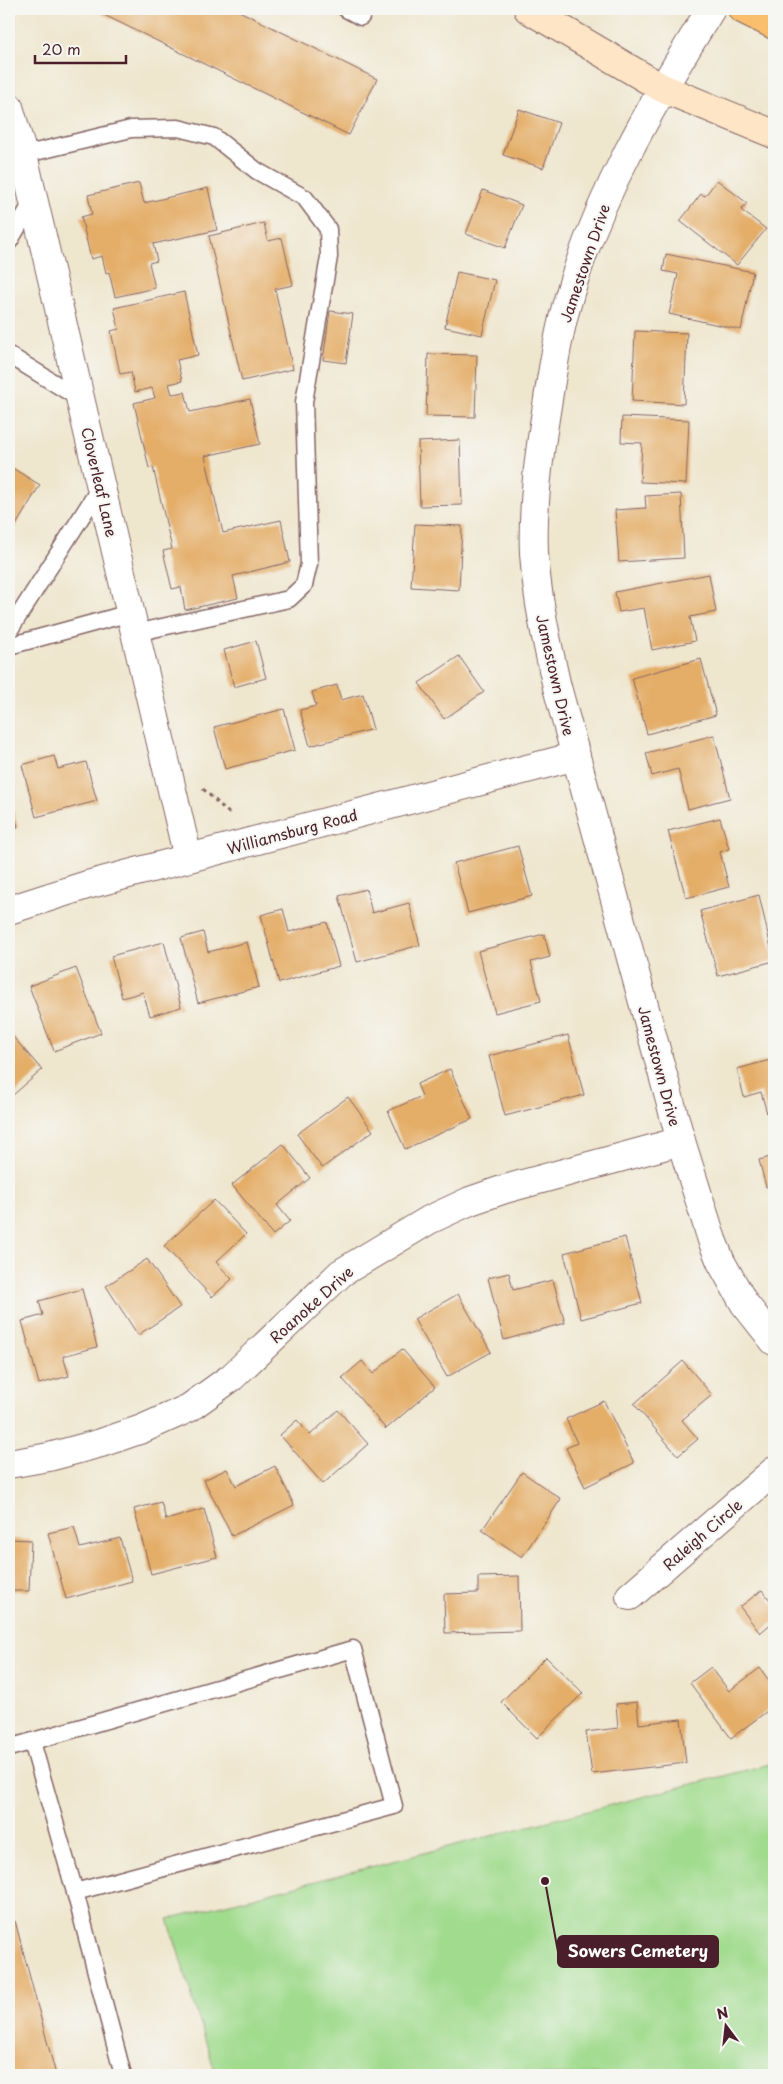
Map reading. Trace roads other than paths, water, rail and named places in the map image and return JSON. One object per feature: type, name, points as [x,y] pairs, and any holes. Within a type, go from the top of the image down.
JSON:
[{"type":"main road","points":[[742,9],[774,25]]},
{"type":"street","points":[[528,9],[662,88],[774,134]]},
{"type":"street","name":"Jamestown Drive","points":[[711,9],[662,88],[618,172],[599,215],[566,306],[553,368],[538,462],[534,513],[538,590],[544,632],[681,1141],[721,1262],[744,1303],[774,1341]]},
{"type":"street","name":"Cloverleaf Lane","points":[[9,107],[23,155],[188,858]]},
{"type":"street","name":"Williamsburg Road","points":[[9,910],[87,885],[576,756]]},
{"type":"street","name":"Roanoke Drive","points":[[9,1464],[49,1457],[101,1443],[142,1429],[189,1408],[232,1377],[341,1273],[429,1220],[470,1201],[505,1189],[681,1141]]},
{"type":"street","name":"Raleigh Circle","points":[[630,1596],[774,1471]]},
{"type":"lane","points":[[346,9],[362,16],[365,9]]},
{"type":"lane","points":[[9,646],[133,623],[289,599],[304,585],[309,564],[304,402],[329,257],[328,229],[305,198],[257,171],[214,137],[178,128],[131,129],[23,155]]},
{"type":"lane","points":[[9,242],[33,202]]},
{"type":"lane","points":[[9,356],[80,399]]},
{"type":"lane","points":[[9,631],[101,486]]},
{"type":"lane","points":[[9,1748],[353,1650],[394,1806],[75,1892]]},
{"type":"lane","points":[[32,1742],[75,1892],[122,2075]]},
{"type":"place","name":"Sowers Cemetery","points":[[545,1881]]}]
